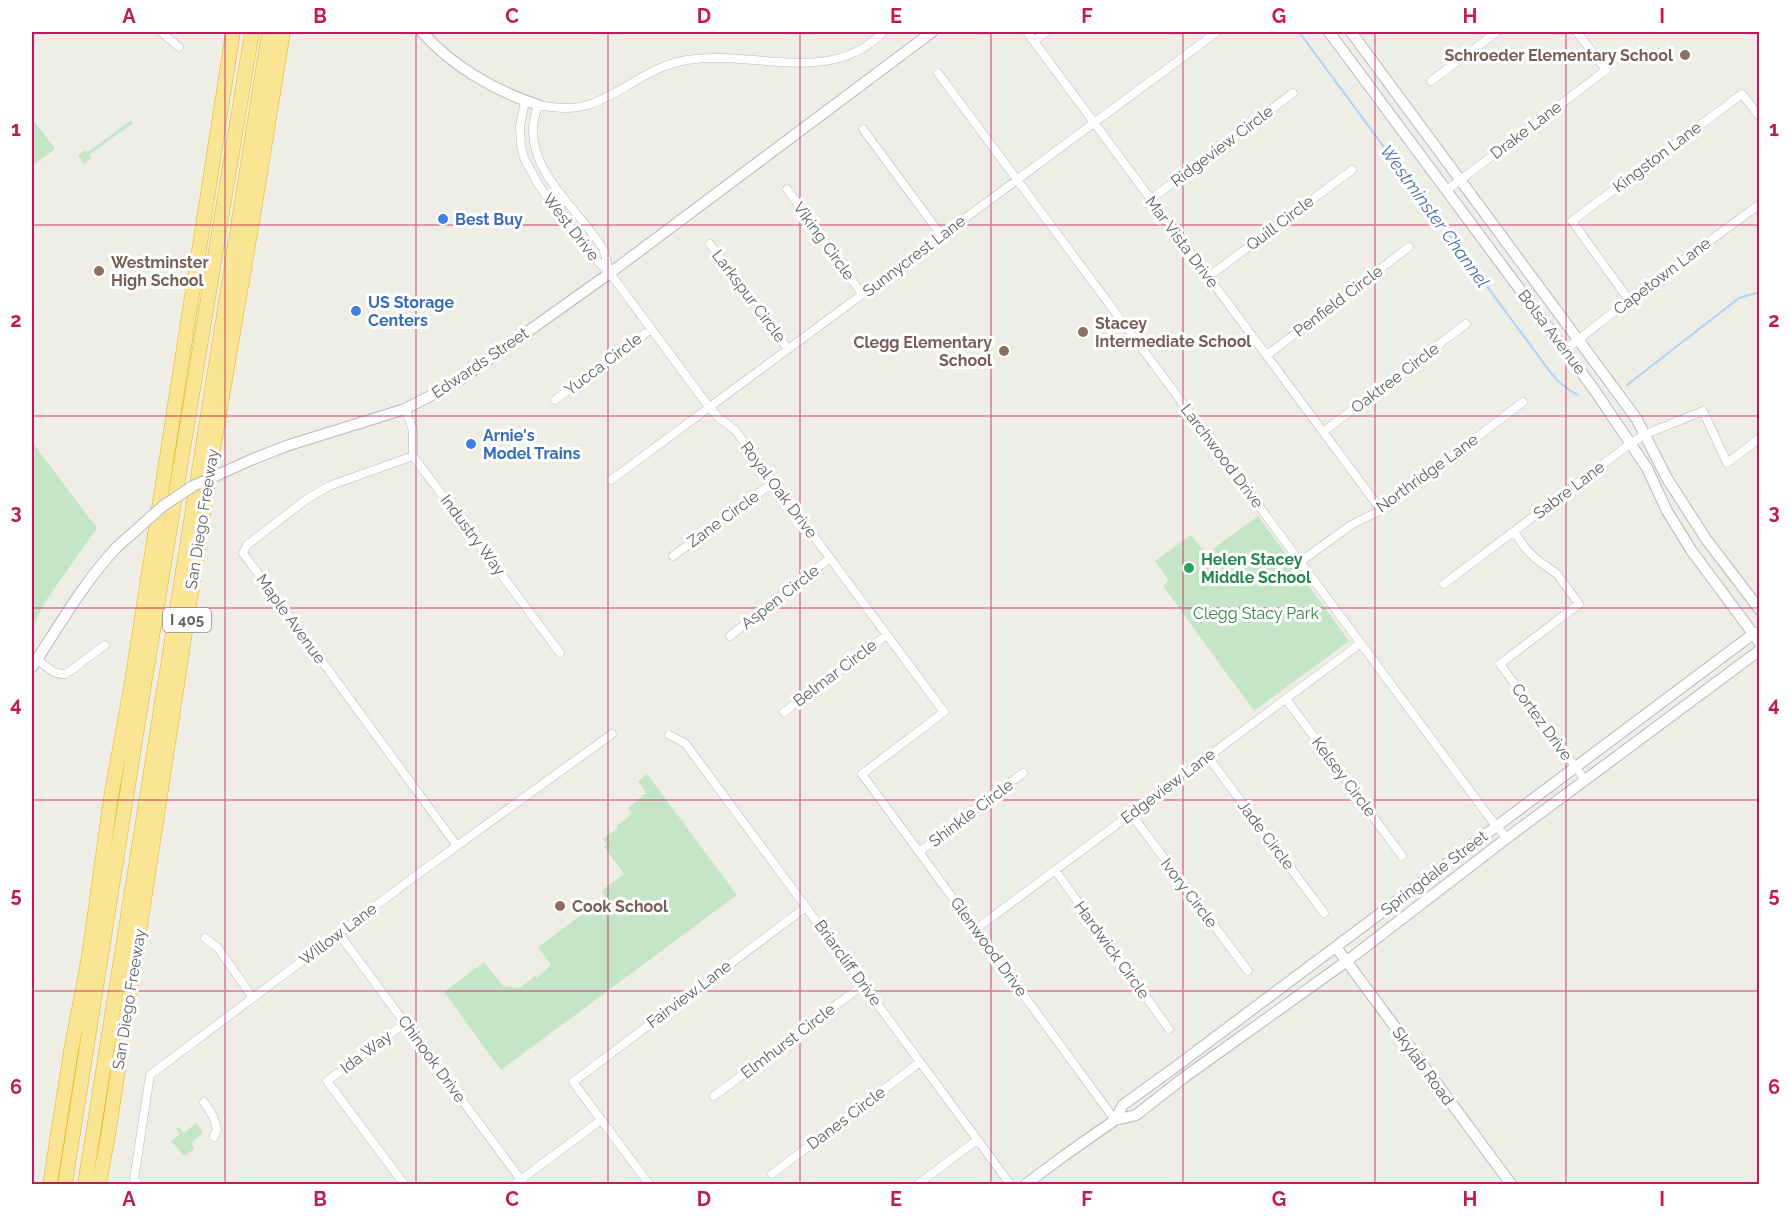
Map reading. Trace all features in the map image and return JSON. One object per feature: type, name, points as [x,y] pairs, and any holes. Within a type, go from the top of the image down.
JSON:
[{"type":"highway","name":"I 405","points":[[50,1185],[89,956],[111,797],[134,669],[233,32]]},
{"type":"highway","points":[[65,1185],[141,704],[252,32]]},
{"type":"highway","name":"San Diego Freeway","points":[[99,1185],[209,474],[254,211],[264,103],[275,35]]},
{"type":"highway","points":[[84,1185],[264,103]]},
{"type":"highway","points":[[40,1185],[71,1051]]},
{"type":"main road","points":[[422,32],[438,48],[474,75],[494,87],[538,105]]},
{"type":"main road","name":"Edwards Street","points":[[34,663],[79,592],[100,565],[163,506],[193,486],[253,459],[286,446],[405,409],[457,382],[610,273],[932,32]]},
{"type":"main road","name":"Bolsa Avenue","points":[[1329,32],[1565,350],[1631,443],[1691,550],[1757,636]]},
{"type":"main road","name":"Bolsa Avenue","points":[[1351,32],[1636,418],[1668,480],[1760,610]]},
{"type":"main road","name":"Springdale Street","points":[[1115,1120],[1123,1105],[1496,826],[1757,636]]},
{"type":"main road","name":"Springdale Street","points":[[1026,1185],[1115,1120],[1136,1115],[1186,1076],[1347,961],[1507,838],[1760,650]]},
{"type":"main road","name":"Skylab Road","points":[[1335,947],[1510,1185]]},
{"type":"main road","points":[[1151,1085],[1155,1090],[1152,1103]]},
{"type":"street","points":[[161,32],[179,47]]},
{"type":"street","points":[[538,105],[566,108],[588,105],[645,74],[668,64],[686,60],[726,57],[807,63],[831,61],[853,53],[869,44],[883,32]]},
{"type":"street","name":"Mar Vista Drive","points":[[1027,32],[1381,510]]},
{"type":"street","points":[[1034,41],[1046,32]]},
{"type":"street","name":"Sunnycrest Lane","points":[[611,480],[1216,32]]},
{"type":"street","points":[[1431,81],[1497,32]]},
{"type":"street","name":"Drake Lane","points":[[1447,190],[1606,70],[1577,32]]},
{"type":"street","name":"Larchwood Drive","points":[[938,74],[1507,838]]},
{"type":"street","name":"Ridgeview Circle","points":[[1151,199],[1293,93]]},
{"type":"street","name":"Kingston Lane","points":[[1629,300],[1572,221],[1742,94],[1760,117]]},
{"type":"street","name":"West Drive","points":[[525,101],[520,126],[521,145],[530,170],[584,248],[610,273]]},
{"type":"street","name":"West Drive","points":[[538,105],[533,128],[540,161],[548,177],[603,250],[610,273]]},
{"type":"street","points":[[863,129],[941,235]]},
{"type":"street","name":"Quill Circle","points":[[1209,277],[1352,170]]},
{"type":"street","name":"Viking Circle","points":[[787,189],[862,294]]},
{"type":"street","name":"Capetown Lane","points":[[1565,350],[1760,204]]},
{"type":"street","name":"Larkspur Circle","points":[[710,244],[788,349]]},
{"type":"street","name":"Penfield Circle","points":[[1267,355],[1409,247]]},
{"type":"street","name":"Royal Oak Drive","points":[[610,273],[709,407],[735,430],[944,712],[862,774]]},
{"type":"street","name":"Oaktree Circle","points":[[1323,432],[1466,324]]},
{"type":"street","name":"Yucca Circle","points":[[555,400],[651,328]]},
{"type":"street","name":"Northridge Lane","points":[[1300,562],[1351,525],[1381,510],[1523,402]]},
{"type":"street","points":[[405,409],[413,430],[413,456]]},
{"type":"street","name":"Sabre Lane","points":[[1444,584],[1646,434],[1703,411],[1727,463],[1760,438]]},
{"type":"street","name":"Industry Way","points":[[413,456],[560,653]]},
{"type":"street","name":"Maple Avenue","points":[[413,456],[329,486],[247,545],[243,554],[457,846]]},
{"type":"street","name":"Zane Circle","points":[[673,556],[774,482]]},
{"type":"street","name":"Cortez Drive","points":[[1514,532],[1536,559],[1557,574],[1579,604],[1500,664],[1585,780]]},
{"type":"street","name":"Aspen Circle","points":[[730,636],[830,558]]},
{"type":"street","name":"Belmar Circle","points":[[784,712],[886,634]]},
{"type":"street","name":"Edgeview Lane","points":[[976,929],[1361,643]]},
{"type":"street","points":[[34,663],[60,675],[66,674],[105,645]]},
{"type":"street","name":"Kelsey Circle","points":[[1286,699],[1402,856]]},
{"type":"street","name":"Willow Lane","points":[[136,1182],[150,1075],[457,846],[612,734]]},
{"type":"street","name":"Briarcliff Drive","points":[[669,735],[685,742],[1010,1185]]},
{"type":"street","name":"Jade Circle","points":[[1208,757],[1324,913]]},
{"type":"street","name":"Shinkle Circle","points":[[919,852],[1023,773]]},
{"type":"street","name":"Glenwood Drive","points":[[862,774],[1115,1120]]},
{"type":"street","name":"Ivory Circle","points":[[1131,814],[1248,972]]},
{"type":"street","name":"Hardwick Circle","points":[[1055,870],[1169,1029]]},
{"type":"street","name":"Fairview Lane","points":[[601,1120],[573,1082],[806,906]]},
{"type":"street","name":"Chinook Drive","points":[[339,934],[520,1183]]},
{"type":"street","points":[[205,938],[218,948],[253,998]]},
{"type":"street","name":"Elmhurst Circle","points":[[714,1096],[863,985]]},
{"type":"street","name":"Ida Way","points":[[404,1185],[327,1081],[405,1023]]},
{"type":"street","name":"Danes Circle","points":[[772,1174],[920,1062]]},
{"type":"street","points":[[204,1102],[218,1129],[213,1137]]},
{"type":"street","points":[[520,1183],[601,1120],[649,1185]]},
{"type":"street","points":[[918,1185],[977,1140]]},
{"type":"green space","points":[[32,118],[55,149],[32,166]]},
{"type":"green space","points":[[131,120],[133,123],[89,155],[91,158],[84,164],[78,155],[85,150],[88,152]]},
{"type":"green space","points":[[32,442],[97,528],[45,602],[32,629]]},
{"type":"green space","name":"Clegg Stacy Park","points":[[1258,516],[1349,641],[1254,711],[1163,586],[1169,581],[1155,561],[1191,535],[1206,554]]},
{"type":"green space","points":[[647,774],[737,895],[501,1070],[444,992],[484,962],[503,986],[519,988],[535,976],[537,978],[551,965],[538,947],[606,897],[601,891],[624,874],[604,847],[607,844],[603,839],[632,814],[628,808],[646,793],[638,781]]},
{"type":"green space","points":[[196,1123],[203,1133],[192,1142],[194,1149],[184,1156],[171,1141],[180,1134],[176,1129],[179,1127],[184,1133]]},
{"type":"waterway","name":"Westminster Channel","points":[[1299,32],[1551,373],[1563,386],[1578,395]]},
{"type":"waterway","name":"Westminster Channel","points":[[1627,385],[1739,298],[1760,292]]},
{"type":"place","name":"Schroeder Elementary School","points":[[1685,55]]},
{"type":"place","name":"Best Buy","points":[[443,219]]},
{"type":"place","name":"Westminster High School","points":[[99,271]]},
{"type":"place","name":"US Storage Centers","points":[[356,311]]},
{"type":"place","name":"Stacey Intermediate School","points":[[1083,332]]},
{"type":"place","name":"Clegg Elementary School","points":[[1004,351]]},
{"type":"place","name":"Arnie's Model Trains","points":[[471,444]]},
{"type":"place","name":"Helen Stacey Middle School","points":[[1189,568]]},
{"type":"place","name":"Cook School","points":[[560,906]]}]
